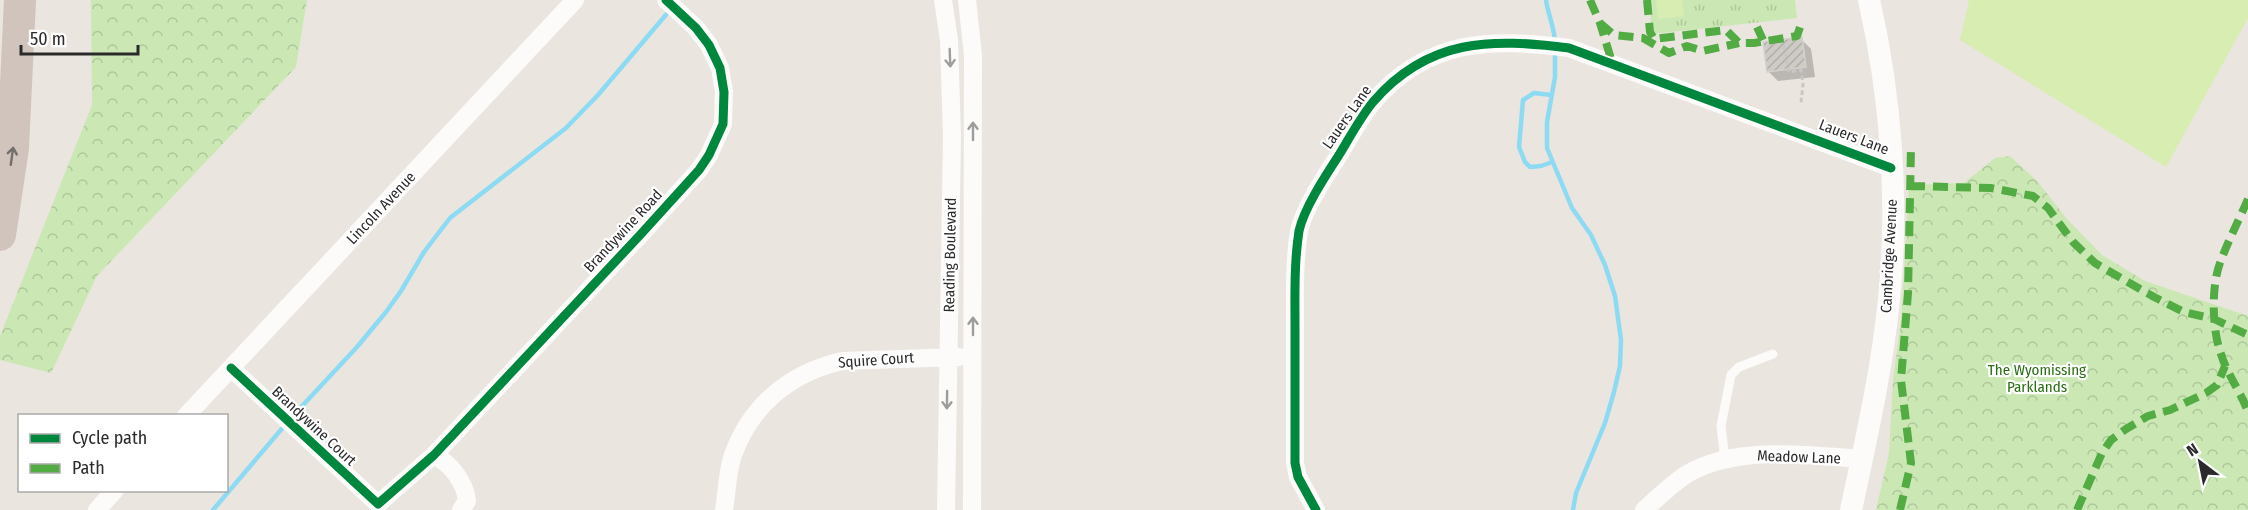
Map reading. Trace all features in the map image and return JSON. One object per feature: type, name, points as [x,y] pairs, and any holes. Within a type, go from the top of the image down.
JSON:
[{"type":"highway","points":[[0,235],[14,148],[20,0]]},
{"type":"street","name":"Lincoln Avenue","points":[[188,414],[575,0]]},
{"type":"street","name":"Brandywine Road","points":[[434,455],[641,234],[699,170],[709,154],[723,124],[724,92],[720,68],[709,45],[696,28],[666,0]]},
{"type":"street","name":"Reading Boulevard","points":[[943,0],[949,40],[952,136],[946,510]]},
{"type":"street","name":"Reading Boulevard","points":[[967,0],[973,55],[972,510]]},
{"type":"street","name":"Cambridge Avenue","points":[[1851,510],[1882,354],[1892,265],[1891,168],[1885,90],[1869,0]]},
{"type":"street","name":"Lauers Lane","points":[[1316,510],[1298,477],[1295,463],[1295,273],[1300,229],[1321,183],[1363,114],[1384,90],[1408,70],[1448,49],[1474,44],[1512,42],[1569,48],[1891,168]]},
{"type":"street","name":"Squire Court","points":[[724,510],[732,458],[742,435],[758,409],[794,378],[823,365],[842,361],[973,356]]},
{"type":"street","name":"Brandywine Court","points":[[231,368],[376,507],[434,455]]},
{"type":"street","name":"Meadow Lane","points":[[1644,510],[1689,474],[1725,460],[1757,453],[1862,459]]},
{"type":"street","points":[[434,455],[443,460],[463,483],[467,501],[461,510]]},
{"type":"street","points":[[97,510],[113,492]]},
{"type":"lane","points":[[1725,460],[1721,426],[1731,375],[1739,367],[1773,354]]},
{"type":"path","points":[[1782,38],[1789,72],[1801,69],[1803,84],[1801,103]]},
{"type":"green space","points":[[91,0],[307,0],[296,67],[97,276],[51,373],[0,360],[0,336],[92,105]]},
{"type":"green space","points":[[1649,0],[1795,0],[1797,18],[1652,34]]},
{"type":"green space","points":[[1656,0],[1682,0],[1684,16],[1658,19]]},
{"type":"green space","points":[[1969,0],[2248,0],[2248,18],[2166,167],[1960,40]]},
{"type":"green space","name":"The Wyomissing Parklands","points":[[2010,156],[2038,182],[2067,219],[2102,255],[2145,281],[2248,316],[2248,510],[1876,510],[1889,453],[1893,379],[1901,320],[1909,185],[1964,183],[1995,158]]},
{"type":"building","points":[[1802,37],[1806,67],[1767,72],[1763,42]]},
{"type":"waterway","points":[[1546,0],[1555,44]]},
{"type":"waterway","points":[[290,419],[386,312],[424,252],[450,218],[566,128],[598,95],[670,10]]},
{"type":"waterway","points":[[1555,52],[1555,77],[1547,122],[1547,148],[1572,208],[1591,235],[1605,265],[1615,296],[1621,340],[1620,366],[1614,392],[1605,423],[1576,493],[1573,510]]},
{"type":"waterway","points":[[1551,95],[1534,93],[1523,100],[1519,147],[1525,162],[1530,167],[1552,162]]},
{"type":"waterway","points":[[213,510],[285,425]]},
{"type":"marked path","points":[[1590,0],[1612,62]]},
{"type":"marked path","points":[[1647,0],[1650,32],[1654,39],[1726,30],[1739,43],[1754,43],[1797,36],[1800,27],[1798,21]]},
{"type":"marked path","points":[[1600,23],[1614,35],[1643,38],[1669,53],[1687,46],[1703,51],[1739,43]]},
{"type":"marked path","points":[[1757,27],[1763,40]]},
{"type":"marked path","points":[[1900,510],[1911,463],[1901,380],[1908,293],[1911,148]]},
{"type":"marked path","points":[[1910,186],[1991,188],[2033,196],[2048,208],[2073,242],[2095,263],[2184,312],[2214,319],[2248,335]]},
{"type":"marked path","points":[[2248,199],[2220,263],[2215,284],[2214,308],[2221,354],[2248,412]]},
{"type":"marked path","points":[[2077,510],[2102,453],[2111,440],[2148,416],[2170,410],[2206,393],[2217,385],[2225,366]]},
{"type":"cycle path","points":[[231,368],[378,504],[434,455],[641,234],[699,170],[709,155],[723,124],[724,92],[720,68],[709,45],[696,28],[666,0]]},
{"type":"cycle path","points":[[1316,510],[1298,477],[1295,463],[1295,279],[1299,231],[1316,192],[1373,102],[1394,81],[1416,65],[1439,54],[1463,47],[1488,44],[1514,43],[1569,48],[1891,168]]}]
